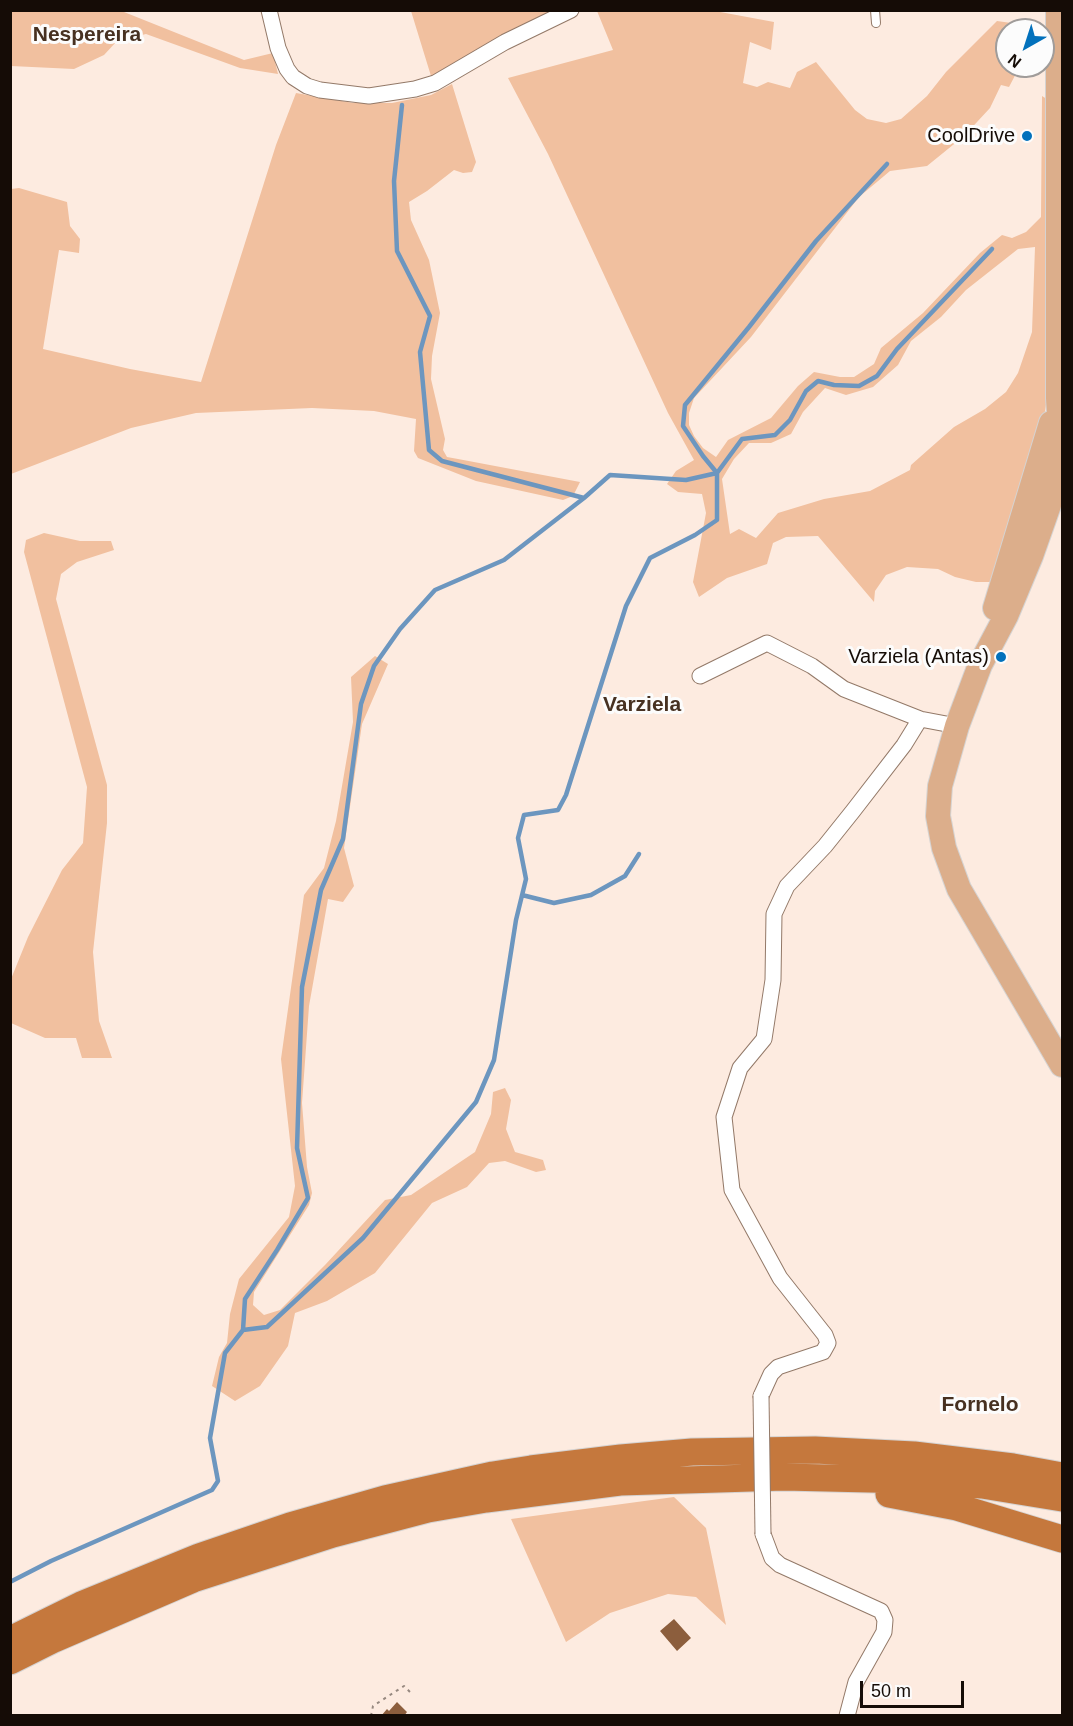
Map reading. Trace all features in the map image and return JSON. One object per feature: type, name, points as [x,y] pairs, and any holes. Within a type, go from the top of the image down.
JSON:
[{"type":"highway","points":[[10,1640],[81,1605],[199,1557],[290,1526],[385,1499],[493,1475],[621,1458],[692,1452],[815,1450],[914,1455],[995,1455],[1062,1461]]},
{"type":"highway","points":[[914,1455],[1013,1467],[1062,1476]]},
{"type":"highway","points":[[784,1477],[911,1497],[957,1507],[1062,1539]]},
{"type":"highway","points":[[10,1661],[64,1634],[193,1579],[302,1543],[428,1509],[486,1498],[620,1482],[784,1477],[913,1480],[1062,1498]]},
{"type":"main road","points":[[1058,10],[1060,445],[1048,505],[1010,607],[980,665],[957,726],[945,767],[938,816],[944,848],[959,889],[1062,1065]]},
{"type":"street","points":[[269,10],[278,48],[293,77],[307,86],[320,90],[369,96],[415,89],[435,83],[476,58],[571,10]]},
{"type":"street","points":[[700,676],[767,643],[812,666],[844,689],[920,719],[957,726]]},
{"type":"street","points":[[847,1716],[856,1682],[884,1632],[885,1620],[881,1611],[780,1565],[772,1558],[763,1534],[761,1396],[771,1374],[778,1367],[823,1352],[828,1343],[815,1321],[793,1297],[780,1278],[732,1190],[724,1117],[740,1068],[764,1039],[773,980],[774,914],[787,886],[825,846],[853,811],[904,745],[920,719]]},
{"type":"lane","points":[[875,10],[876,23]]},
{"type":"path","points":[[371,1716],[373,1706],[404,1686],[413,1695]]},
{"type":"shaded area","points":[[119,10],[244,60],[273,53],[278,74],[240,68],[146,34],[117,41],[104,55],[74,69],[11,66],[11,11]]},
{"type":"shaded area","points":[[411,11],[554,11],[514,29],[449,68],[431,76]]},
{"type":"shaded area","points":[[597,11],[715,11],[774,22],[771,50],[750,42],[743,83],[757,87],[768,82],[790,88],[797,72],[816,62],[855,110],[867,119],[886,123],[901,119],[927,96],[946,72],[995,23],[995,78],[1014,78],[1009,87],[1001,85],[990,108],[964,136],[927,166],[890,171],[859,197],[751,337],[694,398],[689,413],[689,425],[694,436],[703,448],[716,457],[728,440],[771,418],[798,386],[814,372],[854,377],[874,364],[881,348],[923,313],[980,253],[1002,235],[1012,238],[1026,232],[1041,217],[1042,96],[1050,101],[1048,392],[1040,443],[994,582],[976,582],[955,577],[938,569],[907,567],[886,575],[875,591],[874,602],[818,536],[786,537],[773,543],[767,564],[727,578],[699,597],[693,582],[706,513],[702,494],[678,492],[667,484],[676,471],[694,460],[668,413],[548,154],[508,78],[613,50]],"holes":[[[1035,247],[1032,332],[1018,373],[1006,392],[985,409],[954,427],[911,465],[910,470],[870,491],[824,499],[778,513],[756,538],[739,529],[730,534],[722,479],[734,459],[749,443],[771,443],[791,434],[803,412],[825,388],[846,395],[873,387],[898,365],[911,341],[941,317],[966,290],[1018,249]]]},
{"type":"shaded area","points":[[452,84],[476,162],[472,172],[463,173],[454,170],[409,202],[411,220],[429,260],[440,313],[432,356],[431,379],[445,439],[443,450],[447,457],[580,482],[573,496],[563,500],[476,481],[418,458],[414,451],[416,419],[374,411],[312,408],[196,413],[131,428],[11,474],[11,189],[19,188],[67,202],[70,226],[80,239],[79,253],[59,250],[43,349],[201,382],[276,145],[296,93],[353,103],[392,103],[431,95]]},
{"type":"shaded area","points":[[44,533],[80,541],[111,541],[114,550],[77,562],[61,574],[56,599],[107,785],[107,823],[93,952],[99,1021],[112,1058],[82,1058],[76,1038],[45,1038],[11,1023],[11,979],[28,937],[62,870],[83,843],[87,787],[24,552],[26,540]]},
{"type":"shaded area","points":[[375,656],[388,664],[362,724],[344,848],[354,886],[343,902],[328,899],[309,1006],[302,1103],[307,1167],[312,1193],[309,1205],[254,1292],[253,1305],[264,1315],[280,1310],[385,1200],[411,1195],[475,1152],[491,1114],[493,1092],[505,1088],[511,1100],[506,1129],[515,1152],[543,1160],[546,1170],[536,1172],[505,1161],[489,1163],[467,1187],[432,1203],[375,1273],[327,1301],[295,1313],[288,1346],[260,1386],[235,1401],[212,1386],[219,1357],[227,1343],[230,1314],[239,1279],[289,1217],[295,1186],[281,1059],[304,895],[324,868],[336,821],[353,722],[351,677]]},
{"type":"shaded area","points":[[674,1497],[706,1528],[726,1625],[696,1597],[668,1594],[610,1613],[566,1642],[511,1519]]},
{"type":"building","points":[[674,1619],[691,1638],[677,1651],[660,1631]]},
{"type":"building","points":[[397,1702],[407,1712],[404,1716],[381,1716],[387,1709],[389,1711]]},
{"type":"waterway","points":[[402,105],[394,181],[397,251],[430,316],[420,352],[429,450],[442,461],[584,498]]},
{"type":"waterway","points":[[243,1330],[245,1299],[308,1198],[297,1148],[302,987],[321,890],[343,839],[361,704],[374,666],[400,629],[435,590],[504,560],[610,475],[686,480],[717,473],[683,426],[685,405],[816,241],[887,164]]},
{"type":"waterway","points":[[10,1582],[51,1561],[212,1490],[218,1481],[210,1438],[225,1353],[243,1330],[267,1327],[363,1238],[476,1102],[494,1060],[516,920],[526,879],[518,838],[524,815],[558,810],[566,795],[626,606],[650,558],[695,535],[717,520],[717,473],[742,439],[775,435],[790,420],[806,391],[818,381],[834,385],[859,386],[877,376],[897,349],[992,249]]},
{"type":"waterway","points":[[522,895],[554,903],[591,895],[625,876],[639,854]]},
{"type":"place","name":"CoolDrive","points":[[1027,136]]},
{"type":"place","name":"Varziela (Antas)","points":[[1001,657]]},
{"type":"district","name":"Nespereira","points":[[87,35]]},
{"type":"district","name":"Varziela","points":[[642,705]]},
{"type":"district","name":"Fornelo","points":[[980,1405]]}]
